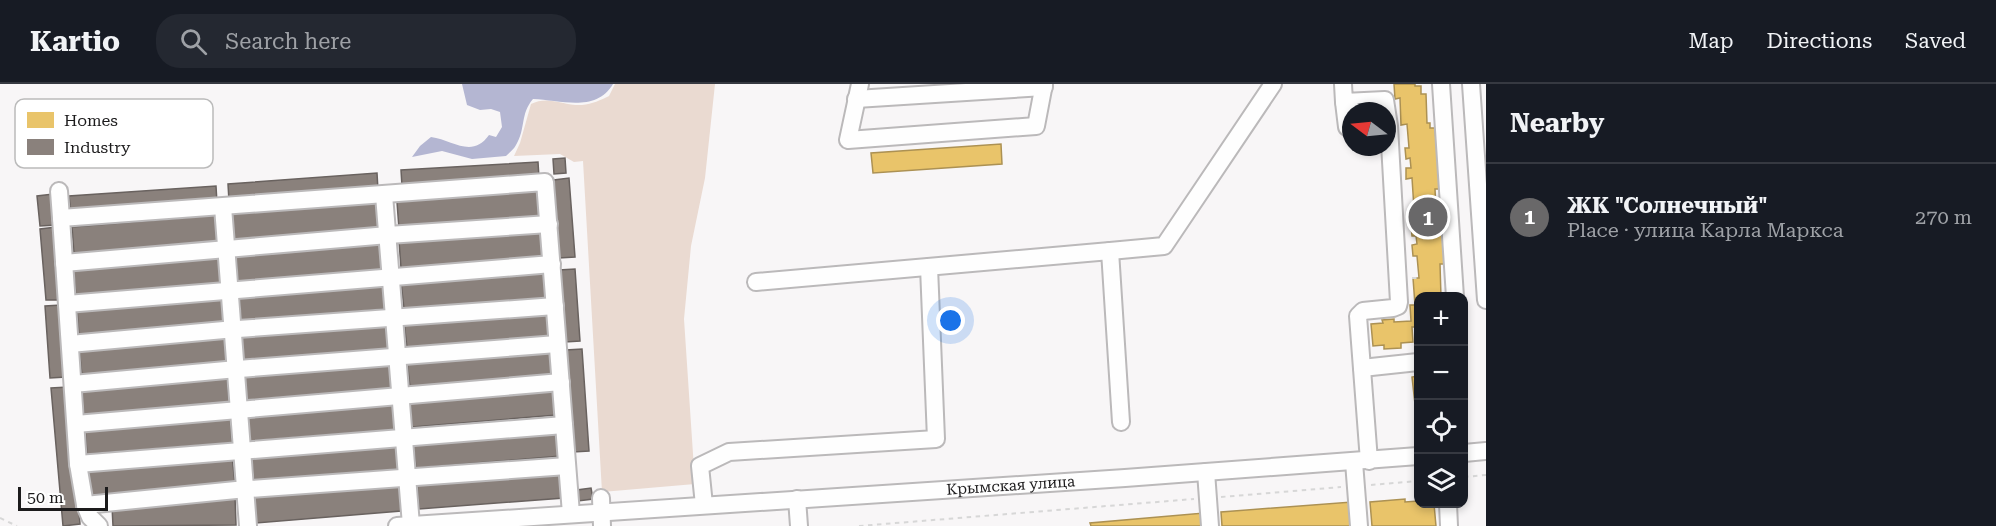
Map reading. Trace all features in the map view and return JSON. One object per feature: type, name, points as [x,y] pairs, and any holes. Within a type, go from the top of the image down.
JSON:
[{"type":"street","points":[[756,282],[1164,246],[1273,84]]},
{"type":"street","points":[[1343,84],[1344,102],[1385,100],[1385,102]]},
{"type":"street","points":[[1441,84],[1455,292]]},
{"type":"street","points":[[1471,84],[1483,198],[1486,300]]},
{"type":"street","points":[[1044,85],[1036,126],[848,140],[858,91],[1044,85]]},
{"type":"street","points":[[1359,526],[1355,486],[1361,461],[1362,368],[1358,316],[1359,313],[1398,306],[1399,302],[1390,156]]},
{"type":"street","points":[[61,218],[545,182],[571,514]]},
{"type":"street","points":[[59,191],[78,464],[85,505],[90,517],[99,526]]},
{"type":"street","points":[[384,195],[408,478],[404,526]]},
{"type":"street","points":[[223,207],[248,526]]},
{"type":"street","points":[[64,263],[226,248],[549,224]]},
{"type":"street","points":[[1110,251],[1121,422]]},
{"type":"street","points":[[67,304],[552,264]]},
{"type":"street","points":[[705,505],[700,466],[729,452],[936,439],[929,267]]},
{"type":"street","points":[[70,344],[233,329],[555,306]]},
{"type":"street","points":[[73,384],[558,344]]},
{"type":"street","points":[[1362,368],[1414,363]]},
{"type":"street","points":[[76,424],[238,408],[561,382]]},
{"type":"street","points":[[78,464],[241,449],[564,425]]},
{"type":"street","points":[[1468,453],[1486,451]]},
{"type":"street","name":"Крымская улица","points":[[404,526],[1414,456]]},
{"type":"street","points":[[85,505],[244,489],[567,466]]},
{"type":"street","points":[[1206,472],[1210,526]]},
{"type":"street","points":[[797,499],[799,526]]},
{"type":"street","points":[[1448,508],[1449,526]]},
{"type":"path","points":[[1468,477],[1486,475]]},
{"type":"path","points":[[859,526],[1414,481]]},
{"type":"path","points":[[0,518],[17,526]]},
{"type":"shaded area","points":[[615,84],[715,84],[705,178],[691,246],[684,319],[695,484],[602,492],[583,161],[574,162],[560,154],[514,156],[531,104],[544,100],[575,105],[589,104],[609,96]]},
{"type":"water","points":[[462,84],[613,84],[606,93],[588,102],[533,99],[526,110],[519,139],[506,156],[472,159],[442,151],[412,157],[431,137],[469,147],[483,142],[489,135],[496,137],[502,127],[500,112],[491,109],[480,110],[467,105]]},
{"type":"building: Homes","points":[[1394,84],[1421,86],[1421,94],[1426,94],[1427,123],[1430,123],[1430,128],[1435,128],[1440,189],[1435,189],[1436,210],[1441,210],[1445,264],[1440,264],[1441,292],[1414,292],[1413,278],[1419,278],[1417,256],[1413,256],[1412,245],[1417,244],[1416,236],[1412,236],[1411,224],[1415,224],[1412,178],[1406,179],[1406,168],[1411,168],[1410,158],[1406,159],[1405,148],[1409,148],[1407,124],[1401,125],[1400,98],[1395,99]]},
{"type":"building: Homes","points":[[1001,144],[1002,164],[873,173],[871,153]]},
{"type":"building: Homes","points":[[1410,305],[1414,305],[1413,342],[1401,343],[1401,348],[1384,349],[1384,345],[1373,346],[1371,324],[1394,319],[1394,322],[1411,321]]},
{"type":"building: Homes","points":[[1405,499],[1405,502],[1414,501],[1414,508],[1434,508],[1436,526],[1372,526],[1370,502]]},
{"type":"building: Homes","points":[[1352,502],[1354,526],[1222,526],[1221,512]]},
{"type":"building: Homes","points":[[1204,513],[1205,526],[1091,526],[1090,523]]},
{"type":"building: Industry","points":[[565,158],[566,173],[554,174],[553,159]]},
{"type":"building: Industry","points":[[538,162],[539,178],[402,186],[401,170]]},
{"type":"building: Industry","points":[[377,173],[378,190],[229,201],[228,184]]},
{"type":"building: Industry","points":[[569,178],[575,257],[559,258],[554,180]]},
{"type":"building: Industry","points":[[216,186],[217,203],[71,213],[69,196]]},
{"type":"building: Industry","points":[[542,189],[544,217],[399,229],[397,202]]},
{"type":"building: Industry","points":[[53,194],[56,225],[40,226],[37,196]]},
{"type":"building: Industry","points":[[377,202],[379,229],[234,241],[232,214]]},
{"type":"building: Industry","points":[[217,215],[219,242],[74,254],[72,227]]},
{"type":"building: Industry","points":[[56,227],[61,300],[46,300],[40,229]]},
{"type":"building: Industry","points":[[544,229],[546,257],[401,268],[399,241]]},
{"type":"building: Industry","points":[[381,243],[383,270],[238,282],[236,255]]},
{"type":"building: Industry","points":[[218,256],[221,284],[76,295],[73,268]]},
{"type":"building: Industry","points":[[575,269],[580,341],[565,342],[559,270]]},
{"type":"building: Industry","points":[[546,270],[549,298],[404,309],[401,282]]},
{"type":"building: Industry","points":[[384,282],[386,309],[241,321],[239,294]]},
{"type":"building: Industry","points":[[222,297],[224,325],[79,336],[77,309]]},
{"type":"building: Industry","points":[[61,305],[66,377],[50,378],[45,306]]},
{"type":"building: Industry","points":[[549,309],[552,336],[407,348],[404,321]]},
{"type":"building: Industry","points":[[386,322],[388,350],[243,361],[241,334]]},
{"type":"building: Industry","points":[[225,336],[227,364],[82,375],[79,348]]},
{"type":"building: Industry","points":[[552,348],[555,375],[410,387],[407,360]]},
{"type":"building: Industry","points":[[582,349],[589,451],[573,452],[566,350]]},
{"type":"building: Industry","points":[[390,361],[392,389],[247,400],[244,373]]},
{"type":"building: Industry","points":[[227,376],[229,403],[84,415],[82,388]]},
{"type":"building: Industry","points":[[68,387],[80,524],[63,526],[51,388]]},
{"type":"building: Industry","points":[[555,388],[557,415],[412,427],[410,400]]},
{"type":"building: Industry","points":[[393,402],[395,430],[250,441],[248,414]]},
{"type":"building: Industry","points":[[230,415],[232,443],[87,454],[85,427]]},
{"type":"building: Industry","points":[[559,429],[561,456],[416,468],[413,441]]},
{"type":"building: Industry","points":[[397,442],[399,469],[254,481],[251,454]]},
{"type":"building: Industry","points":[[232,456],[235,484],[90,495],[87,468]]},
{"type":"building: Industry","points":[[562,470],[564,498],[419,509],[417,482]]},
{"type":"building: Industry","points":[[399,483],[401,511],[256,523],[254,496]]},
{"type":"building: Industry","points":[[591,488],[593,499],[578,501],[577,490]]},
{"type":"building: Industry","points":[[235,497],[236,525],[113,526],[112,506]]},
{"type":"place","name":"ЖК \"Солнечный\"","points":[[1428,217]]}]
